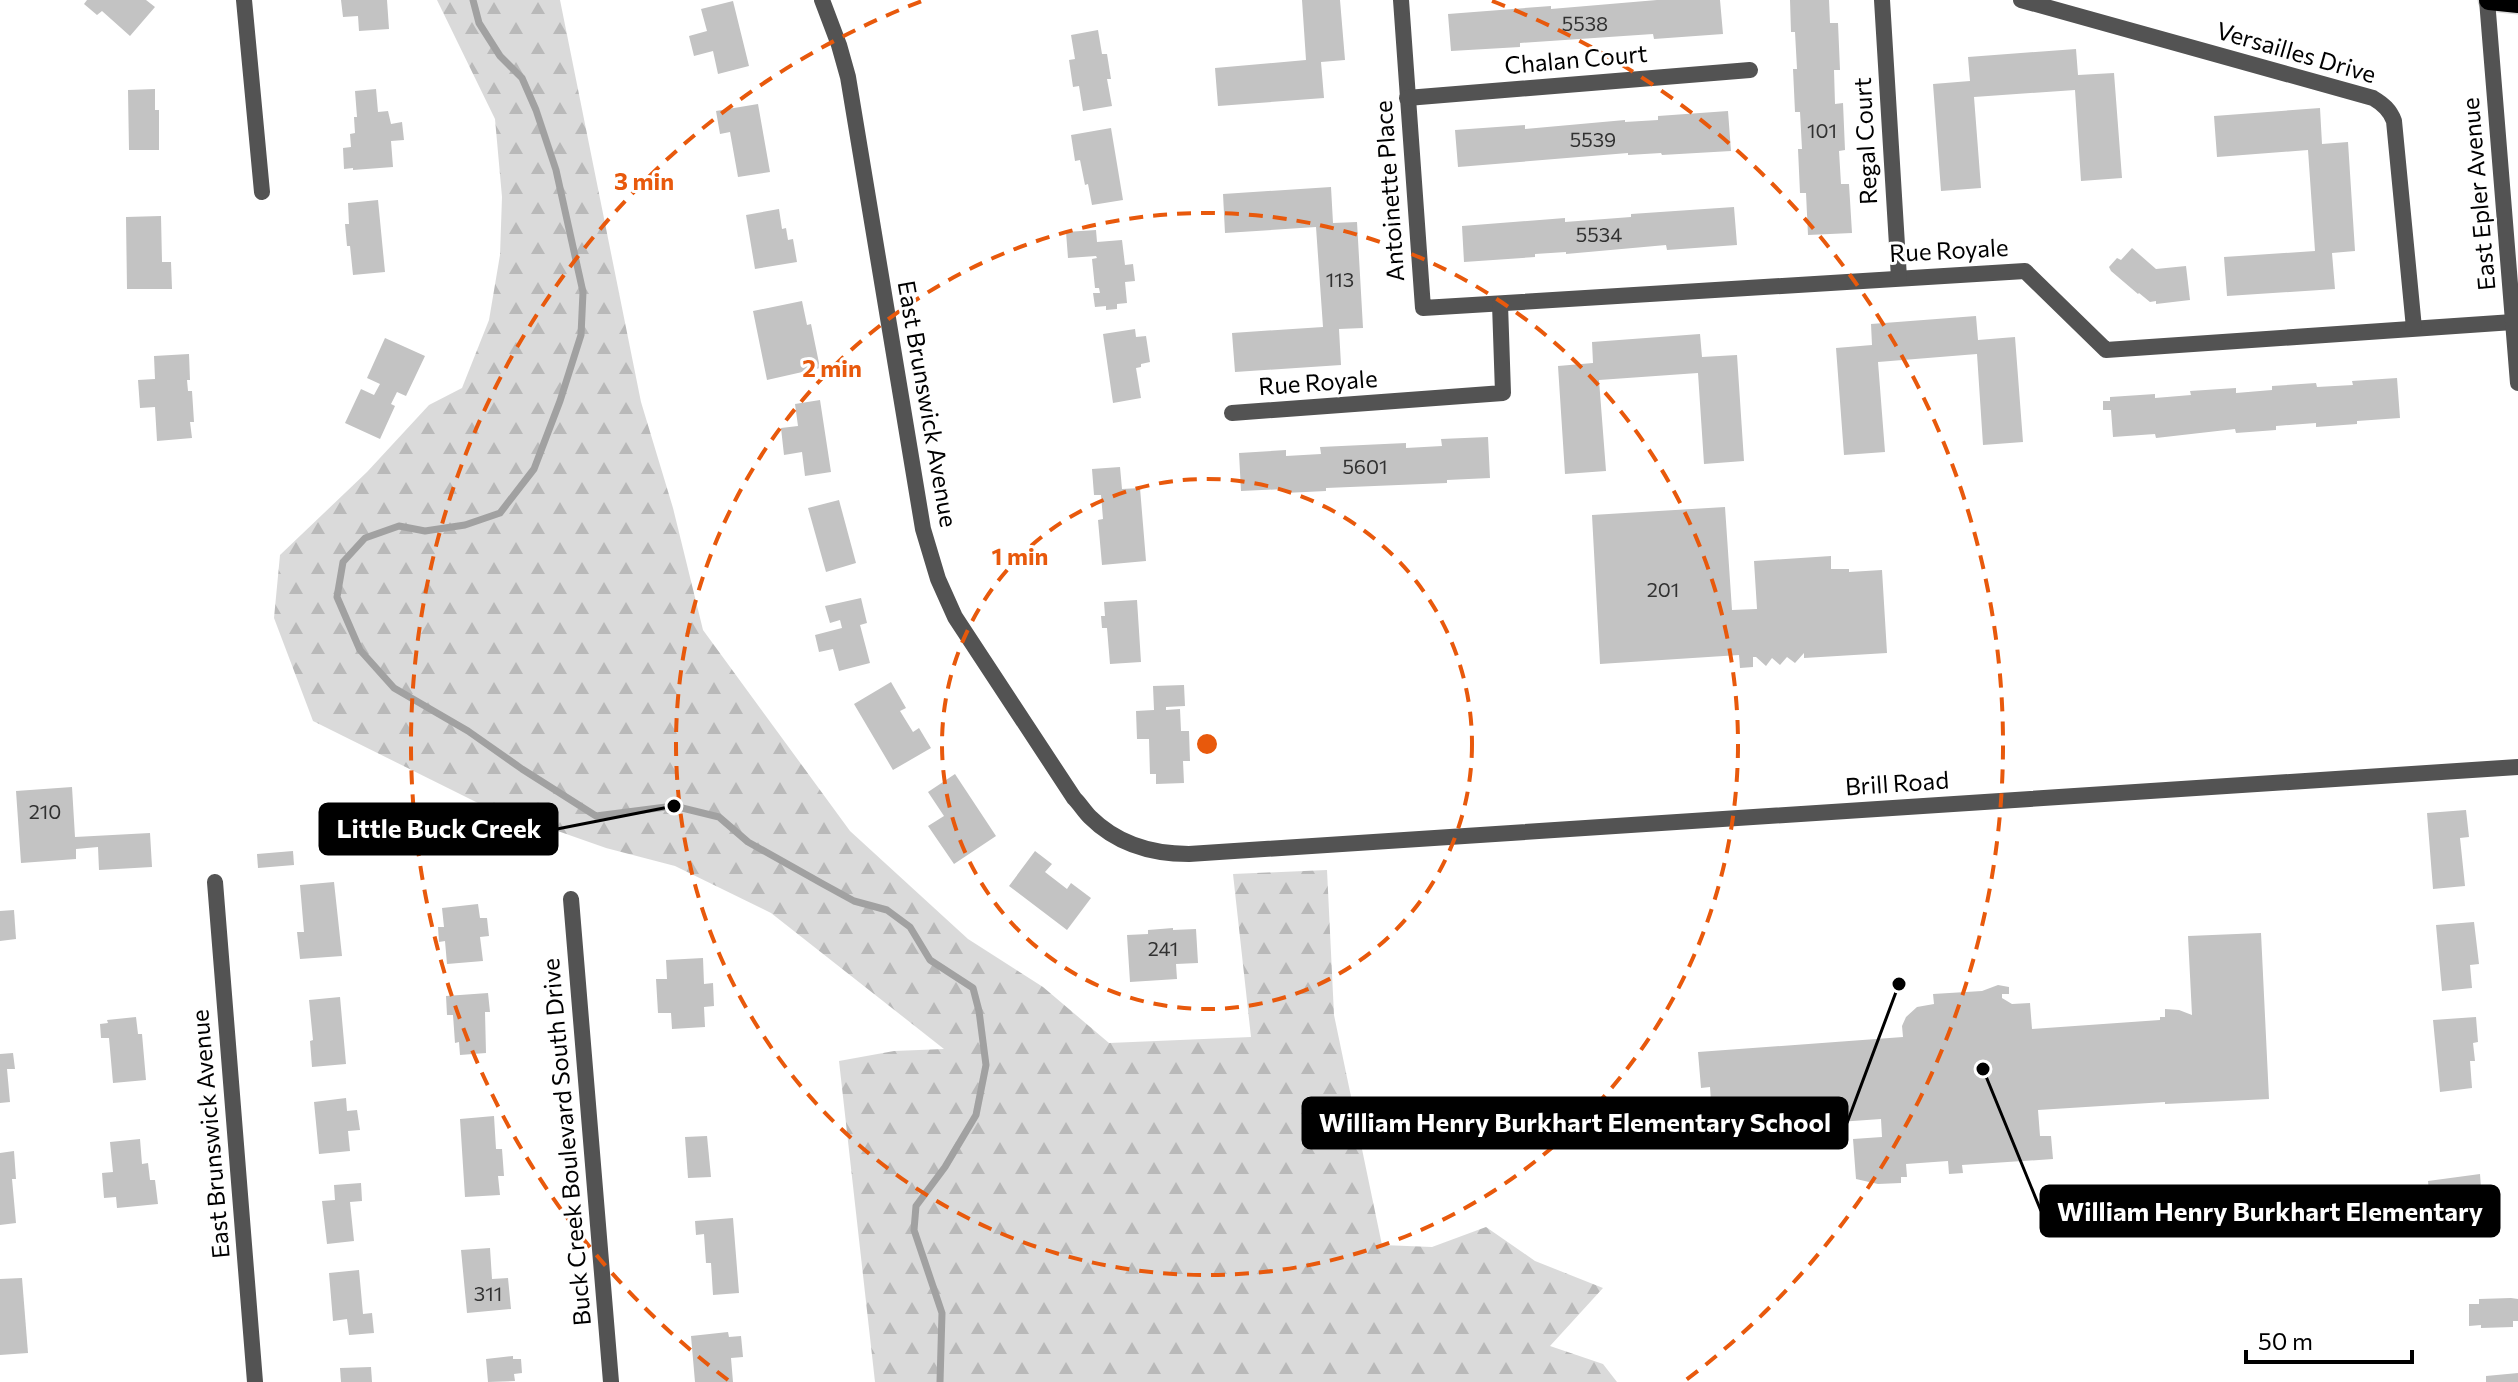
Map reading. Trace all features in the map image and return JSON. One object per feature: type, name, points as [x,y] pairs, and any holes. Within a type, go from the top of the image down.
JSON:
[{"type":"main road","points":[[2488,0],[2518,3]]},
{"type":"street","points":[[244,0],[262,192]]},
{"type":"street","name":"East Brunswick Avenue","points":[[822,0],[848,77],[925,539],[955,617],[1074,798],[1102,828],[1128,843],[1157,852],[1189,854],[1280,848]]},
{"type":"street","name":"Antoinette Place","points":[[1401,0],[1423,308],[1500,304]]},
{"type":"street","name":"Regal Court","points":[[1882,0],[1899,278]]},
{"type":"street","name":"Versailles Drive","points":[[2021,0],[2373,98],[2387,109],[2394,121],[2414,328]]},
{"type":"street","name":"East Epler Avenue","points":[[2488,0],[2518,383]]},
{"type":"street","name":"Chalan Court","points":[[1407,98],[1750,70]]},
{"type":"street","name":"Rue Royale","points":[[1232,413],[1503,393],[1500,304],[2025,271],[2106,350],[2513,322]]},
{"type":"street","name":"Brill Road","points":[[1280,848],[2518,767]]},
{"type":"street","name":"East Brunswick Avenue","points":[[215,882],[255,1382]]},
{"type":"street","name":"Buck Creek Boulevard South Drive","points":[[571,899],[611,1382]]},
{"type":"green space","points":[[437,0],[560,0],[641,402],[673,508],[703,630],[850,831],[968,939],[1043,987],[1109,1043],[1251,1037],[1233,874],[1327,870],[1334,1015],[1382,1245],[1432,1247],[1486,1227],[1535,1261],[1603,1288],[1550,1346],[1603,1364],[1617,1382],[875,1382],[839,1061],[894,1051],[944,1049],[771,913],[675,866],[606,848],[478,803],[313,721],[274,618],[280,555],[367,472],[429,405],[462,388],[489,320],[500,255],[502,197],[495,119]]},
{"type":"building","points":[[87,0],[146,0],[155,7],[130,36],[102,11],[97,15],[84,4]]},
{"type":"building","points":[[341,0],[387,0],[389,29],[359,31],[358,16],[343,17]]},
{"type":"building","points":[[1302,0],[1340,0],[1345,60],[1321,62],[1324,98],[1218,106],[1215,68],[1306,60]]},
{"type":"building","points":[[1657,0],[1720,0],[1723,34],[1654,39],[1653,34],[1451,51],[1448,14]]},
{"type":"building","points":[[1790,0],[1829,0],[1830,23],[1838,23],[1840,70],[1834,70],[1835,104],[1843,103],[1845,150],[1839,151],[1841,184],[1849,184],[1852,233],[1808,235],[1806,193],[1800,193],[1798,149],[1802,149],[1800,112],[1795,112],[1793,69],[1797,69]]},
{"type":"building","points":[[733,1],[749,66],[718,74],[713,51],[694,56],[689,36],[707,31],[701,9]]},
{"type":"building","points":[[1098,30],[1102,54],[1107,54],[1112,106],[1083,111],[1079,86],[1073,87],[1069,60],[1075,59],[1071,35]]},
{"type":"building","points":[[2076,49],[2078,75],[2114,73],[2122,178],[2081,181],[2075,90],[1974,97],[1981,188],[1941,191],[1933,84],[1970,81],[1968,57]]},
{"type":"building","points":[[155,89],[155,110],[159,110],[159,150],[129,150],[128,90]]},
{"type":"building","points":[[376,89],[378,112],[388,111],[391,124],[402,122],[404,140],[391,141],[393,167],[344,169],[343,148],[351,147],[350,134],[355,133],[355,91]]},
{"type":"building","points":[[758,104],[770,172],[738,177],[730,132],[720,134],[716,111]]},
{"type":"building","points":[[2320,108],[2322,144],[2348,142],[2355,251],[2332,253],[2335,289],[2227,296],[2224,257],[2315,251],[2308,150],[2217,157],[2214,116]]},
{"type":"building","points":[[1728,111],[1731,151],[1662,155],[1628,153],[1458,167],[1455,130],[1525,125],[1525,129],[1658,120],[1658,116]]},
{"type":"building","points":[[1111,128],[1123,200],[1092,205],[1080,160],[1075,161],[1071,135]]},
{"type":"building","points":[[1331,187],[1333,223],[1357,222],[1363,328],[1339,329],[1341,365],[1235,372],[1232,333],[1323,327],[1316,227],[1225,233],[1223,194]]},
{"type":"building","points":[[378,200],[385,272],[353,275],[345,224],[349,224],[348,203]]},
{"type":"building","points":[[1734,207],[1737,245],[1667,250],[1666,245],[1464,262],[1462,226],[1565,218],[1565,222]]},
{"type":"building","points":[[779,209],[782,229],[786,228],[788,240],[793,239],[797,262],[755,269],[746,215]]},
{"type":"building","points":[[161,216],[162,262],[171,262],[172,289],[127,289],[126,217]]},
{"type":"building","points":[[1096,230],[1097,242],[1122,240],[1125,265],[1133,264],[1135,281],[1125,282],[1127,303],[1117,304],[1117,309],[1095,307],[1093,293],[1100,293],[1099,288],[1095,288],[1092,259],[1096,256],[1068,258],[1066,232]]},
{"type":"building","points":[[2132,248],[2156,269],[2186,266],[2190,300],[2150,302],[2111,271],[2109,267],[2117,258],[2121,260]]},
{"type":"building","points":[[802,301],[807,325],[811,324],[820,368],[767,380],[753,311]]},
{"type":"building","points":[[1976,316],[1978,340],[2015,337],[2023,442],[1983,445],[1977,354],[1878,362],[1885,452],[1844,455],[1836,348],[1872,345],[1871,324]]},
{"type":"building","points":[[1135,329],[1136,337],[1146,336],[1150,362],[1136,368],[1141,398],[1113,403],[1103,334]]},
{"type":"building","points":[[1700,334],[1702,357],[1737,355],[1744,461],[1704,464],[1698,373],[1599,380],[1606,471],[1565,474],[1558,366],[1593,363],[1592,342]]},
{"type":"building","points":[[385,338],[425,356],[406,396],[397,392],[391,404],[395,406],[380,439],[345,423],[361,389],[374,395],[380,384],[367,378]]},
{"type":"building","points":[[189,354],[190,380],[187,380],[188,391],[192,391],[192,438],[157,441],[155,407],[140,408],[138,380],[155,379],[154,356]]},
{"type":"building","points":[[2397,378],[2400,418],[2357,421],[2357,424],[2316,427],[2316,423],[2276,426],[2276,430],[2236,433],[2235,429],[2156,438],[2155,434],[2113,437],[2111,410],[2103,410],[2103,401],[2110,401],[2110,397],[2155,394],[2155,398],[2191,395],[2190,391],[2236,388],[2236,393],[2272,390],[2272,386],[2316,383],[2317,387],[2353,385],[2352,381]]},
{"type":"building","points":[[820,400],[831,472],[805,476],[802,452],[784,455],[781,428],[798,426],[795,404]]},
{"type":"building","points":[[1488,437],[1490,478],[1326,488],[1326,491],[1241,491],[1239,453],[1286,450],[1286,456],[1321,454],[1320,447],[1406,443],[1406,448],[1442,446],[1441,439]]},
{"type":"building","points":[[1120,467],[1122,489],[1140,488],[1146,561],[1102,565],[1098,520],[1103,519],[1101,495],[1094,495],[1092,469]]},
{"type":"building","points":[[839,500],[856,563],[826,572],[808,508]]},
{"type":"building","points":[[1725,507],[1732,610],[1757,609],[1754,561],[1831,556],[1831,569],[1849,569],[1849,572],[1882,570],[1887,653],[1804,658],[1804,653],[1795,663],[1787,657],[1780,665],[1772,658],[1766,666],[1753,657],[1753,667],[1740,668],[1739,655],[1600,664],[1592,515]]},
{"type":"building","points":[[861,598],[867,623],[860,625],[870,663],[839,671],[833,649],[819,652],[815,635],[842,628],[840,620],[830,623],[825,606]]},
{"type":"building","points":[[1137,600],[1141,662],[1110,664],[1107,628],[1102,628],[1104,602]]},
{"type":"building","points":[[891,682],[906,708],[900,711],[913,732],[919,728],[931,748],[893,770],[854,704]]},
{"type":"building","points":[[1184,685],[1185,706],[1166,707],[1166,710],[1180,709],[1181,731],[1189,731],[1190,761],[1183,761],[1184,783],[1156,784],[1156,774],[1150,774],[1149,739],[1137,739],[1136,711],[1154,710],[1153,686]]},
{"type":"building","points":[[955,774],[996,836],[954,864],[928,826],[944,816],[928,792]]},
{"type":"building","points":[[72,787],[75,837],[150,833],[152,867],[99,870],[98,847],[76,849],[76,859],[21,863],[16,791]]},
{"type":"building","points":[[2466,810],[2469,837],[2460,838],[2465,886],[2433,889],[2427,813]]},
{"type":"building","points":[[293,851],[294,865],[258,868],[257,854]]},
{"type":"building","points":[[1035,851],[1052,864],[1045,872],[1067,889],[1071,883],[1091,898],[1067,930],[1009,886]]},
{"type":"building","points":[[334,882],[342,956],[300,959],[297,932],[304,932],[300,885]]},
{"type":"building","points":[[478,904],[480,918],[487,918],[489,936],[480,937],[483,961],[447,964],[445,941],[439,942],[438,927],[444,927],[442,908]]},
{"type":"building","points":[[14,910],[16,939],[0,941],[0,911]]},
{"type":"building","points":[[2474,922],[2479,964],[2470,965],[2472,988],[2442,991],[2436,925]]},
{"type":"building","points":[[1173,928],[1196,929],[1198,963],[1176,964],[1177,979],[1130,982],[1127,935]]},
{"type":"building","points":[[2261,933],[2269,1099],[2038,1110],[2040,1136],[2051,1136],[2053,1159],[1962,1165],[1963,1173],[1949,1174],[1948,1161],[1906,1164],[1907,1177],[1901,1177],[1901,1183],[1878,1184],[1856,1179],[1853,1139],[1882,1137],[1881,1119],[1713,1131],[1710,1087],[1701,1088],[1698,1052],[1903,1037],[1902,1026],[1906,1017],[1917,1007],[1934,1004],[1933,994],[1982,991],[1998,985],[2009,987],[2009,994],[2002,994],[2002,998],[2012,1004],[2030,1003],[2032,1029],[2160,1020],[2160,1017],[2165,1017],[2165,1009],[2192,1015],[2188,936]]},
{"type":"building","points":[[703,958],[704,984],[713,983],[714,1006],[704,1007],[705,1027],[672,1029],[671,1013],[658,1013],[656,979],[667,979],[666,960]]},
{"type":"building","points":[[488,993],[490,1012],[485,1012],[486,1053],[460,1055],[459,1042],[455,1043],[453,1015],[447,1015],[446,996]]},
{"type":"building","points":[[340,997],[346,1064],[312,1067],[309,1000]]},
{"type":"building","points":[[136,1017],[138,1034],[142,1034],[146,1080],[113,1083],[109,1038],[101,1038],[100,1024],[108,1023],[107,1020]]},
{"type":"building","points":[[2476,1017],[2478,1042],[2473,1043],[2475,1061],[2470,1061],[2472,1088],[2440,1092],[2433,1020]]},
{"type":"building","points":[[13,1053],[15,1069],[7,1069],[10,1102],[0,1103],[0,1054]]},
{"type":"building","points":[[346,1098],[347,1111],[357,1110],[360,1130],[348,1131],[350,1151],[319,1154],[314,1102]]},
{"type":"building","points":[[494,1116],[496,1149],[502,1149],[504,1176],[498,1176],[500,1195],[465,1197],[460,1119]]},
{"type":"building","points":[[707,1136],[711,1177],[688,1178],[685,1137]]},
{"type":"building","points":[[140,1139],[142,1164],[148,1163],[150,1180],[155,1180],[158,1204],[117,1208],[116,1197],[104,1198],[102,1173],[113,1172],[110,1142]]},
{"type":"building","points":[[14,1151],[16,1179],[12,1179],[16,1223],[0,1225],[0,1153]]},
{"type":"building","points":[[2480,1174],[2482,1202],[2435,1206],[2430,1203],[2428,1181]]},
{"type":"building","points":[[361,1183],[362,1201],[350,1202],[354,1241],[327,1244],[322,1201],[335,1200],[334,1185]]},
{"type":"building","points":[[733,1218],[739,1293],[713,1295],[711,1263],[706,1263],[704,1234],[696,1235],[695,1221]]},
{"type":"building","points":[[490,1248],[492,1279],[508,1278],[511,1309],[467,1313],[461,1250]]},
{"type":"building","points":[[359,1270],[363,1314],[372,1313],[374,1333],[349,1335],[347,1319],[333,1321],[329,1273]]},
{"type":"building","points":[[22,1278],[28,1353],[0,1355],[0,1279]]},
{"type":"building","points":[[2479,1299],[2518,1299],[2518,1321],[2513,1321],[2513,1327],[2469,1326],[2469,1304],[2479,1304]]},
{"type":"building","points":[[728,1332],[729,1337],[741,1336],[743,1357],[731,1358],[733,1382],[695,1382],[691,1336]]},
{"type":"building","points":[[513,1356],[513,1359],[521,1359],[522,1373],[514,1374],[515,1381],[488,1382],[486,1359]]},
{"type":"building","points":[[371,1367],[372,1382],[341,1382],[340,1368]]},
{"type":"building","points":[[2518,1373],[2518,1382],[2486,1382],[2486,1376]]},
{"type":"waterway","points":[[473,0],[479,23],[500,56],[522,78],[556,170],[583,292],[581,335],[534,469],[500,513],[465,525],[425,531],[399,526],[365,538],[343,562],[337,597],[360,650],[394,688],[468,731],[596,816],[674,806],[719,817],[748,842],[823,884],[854,901],[887,910],[910,927],[930,960],[973,988],[986,1065],[976,1115],[945,1167],[916,1206],[914,1230],[942,1313],[940,1382]]},
{"type":"place","name":"Little Buck Creek","points":[[674,806]]},
{"type":"place","name":"William Henry Burkhart Elementary School","points":[[1899,984]]},
{"type":"place","name":"William Henry Burkhart Elementary","points":[[1983,1069]]}]
